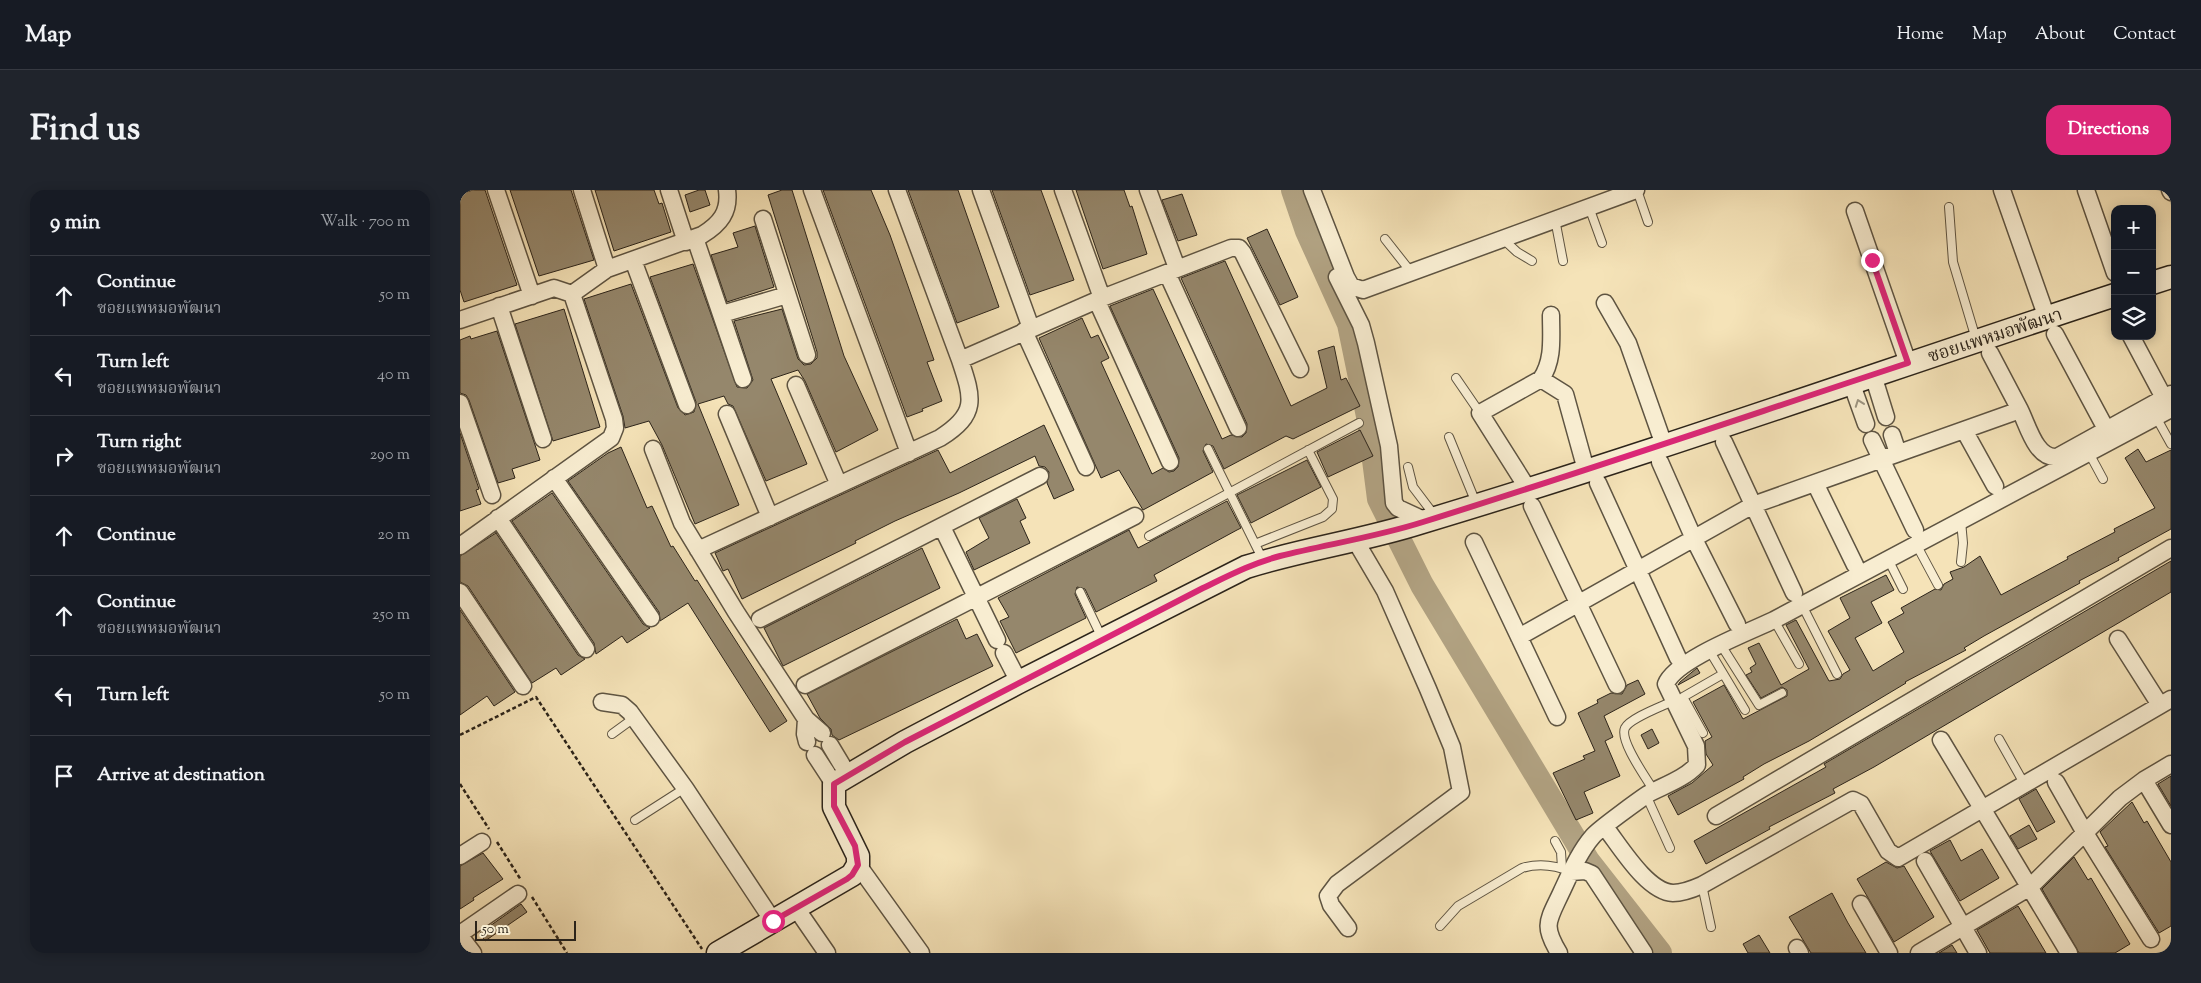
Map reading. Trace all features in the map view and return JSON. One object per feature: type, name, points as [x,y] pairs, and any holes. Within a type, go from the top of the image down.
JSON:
[{"type":"street","points":[[496,190],[532,296]]},
{"type":"street","points":[[582,190],[607,269]]},
{"type":"street","points":[[668,190],[722,314],[743,379]]},
{"type":"street","points":[[572,294],[607,269],[691,240],[716,227],[722,218],[728,199],[727,190]]},
{"type":"street","points":[[812,190],[909,453]]},
{"type":"street","points":[[698,550],[909,453],[954,429],[969,410],[971,399],[960,360],[897,190]]},
{"type":"street","points":[[981,190],[1027,330],[1086,468]]},
{"type":"street","points":[[1063,190],[1099,299],[1170,462]]},
{"type":"street","points":[[1148,190],[1172,270],[1238,428]]},
{"type":"street","points":[[1305,190],[1311,202],[1314,224],[1363,332],[1390,446],[1394,503],[1398,508],[1427,521]]},
{"type":"street","points":[[1312,190],[1351,286],[1362,290],[1636,190]]},
{"type":"street","points":[[2002,190],[2051,326],[2106,429]]},
{"type":"street","points":[[2086,190],[2111,262]]},
{"type":"street","points":[[1855,211],[1908,363]]},
{"type":"street","points":[[764,219],[807,355]]},
{"type":"street","points":[[960,360],[1099,299],[1231,248],[1239,248],[1300,369]]},
{"type":"street","points":[[633,260],[687,405]]},
{"type":"street","points":[[2156,282],[2171,277]]},
{"type":"street","points":[[460,320],[554,288],[572,294]]},
{"type":"street","points":[[460,546],[611,438],[614,419],[572,294]]},
{"type":"street","points":[[722,314],[787,295]]},
{"type":"street","name":"ซอยแพหมอพัฒนา","points":[[1363,539],[1477,505],[1530,498],[1662,453],[1851,382],[1908,363],[1983,347],[2051,326],[2111,297]]},
{"type":"street","points":[[1604,303],[1628,343],[1662,453],[1694,539],[1737,624]]},
{"type":"street","points":[[499,306],[543,439]]},
{"type":"street","points":[[1551,315],[1548,370],[1541,379],[1480,413],[1530,498],[1617,685]]},
{"type":"street","points":[[2133,340],[2169,401]]},
{"type":"street","points":[[1983,347],[2020,410],[2040,450],[2051,457],[2057,457],[2106,429],[2169,401]]},
{"type":"street","points":[[1872,375],[1886,417]]},
{"type":"street","points":[[1541,379],[1565,394],[1592,476],[1678,658]]},
{"type":"street","points":[[1851,382],[1866,424]]},
{"type":"street","points":[[796,385],[839,485]]},
{"type":"street","points":[[1559,953],[1549,937],[1549,918],[1569,869],[1599,831],[1650,793],[1690,773],[1697,765],[1696,746],[1673,701],[1666,684],[1668,679],[1715,647],[1774,620],[1798,599],[1888,559],[1916,537],[1961,521],[2156,417],[2169,401]]},
{"type":"street","points":[[460,403],[492,495]]},
{"type":"street","points":[[1519,636],[1754,505],[2020,410]]},
{"type":"street","points":[[727,414],[770,517]]},
{"type":"street","points":[[1964,430],[1995,486]]},
{"type":"street","points":[[1892,435],[1898,454]]},
{"type":"street","points":[[1872,440],[1879,460],[1916,537]]},
{"type":"street","points":[[1724,442],[1798,599]]},
{"type":"street","points":[[653,448],[669,494],[698,550],[806,719],[826,739],[841,780],[834,806],[855,846],[858,865],[920,953]]},
{"type":"street","points":[[760,619],[1040,476]]},
{"type":"street","points":[[554,478],[651,618]]},
{"type":"street","points":[[1815,483],[1855,565]]},
{"type":"street","points":[[805,685],[1135,516]]},
{"type":"street","points":[[498,518],[586,649]]},
{"type":"street","points":[[942,527],[1019,682]]},
{"type":"street","points":[[841,780],[1019,682],[1246,567],[1259,553],[1363,539],[1452,747],[1461,792],[1336,884],[1328,896],[1331,905],[1348,928]]},
{"type":"street","points":[[1474,542],[1557,717]]},
{"type":"street","points":[[1716,816],[2171,548]]},
{"type":"street","points":[[460,592],[523,686]]},
{"type":"street","points":[[1599,831],[1660,890],[1672,893],[1684,892],[1702,885],[1847,801],[1858,801],[1888,850],[1898,858],[2166,702],[2118,639]]},
{"type":"street","points":[[602,702],[622,705],[634,718],[685,788],[773,921]]},
{"type":"street","points":[[806,719],[804,734],[811,749],[841,780]]},
{"type":"street","points":[[1941,740],[2069,953]]},
{"type":"street","points":[[1919,953],[2030,887],[2084,833],[2144,780],[2171,764]]},
{"type":"street","points":[[2144,780],[2171,825]]},
{"type":"street","points":[[2056,782],[2084,833],[2151,939]]},
{"type":"street","points":[[460,856],[490,838]]},
{"type":"street","points":[[1925,861],[1978,953]]},
{"type":"street","points":[[718,952],[847,879],[858,865]]},
{"type":"street","points":[[1569,869],[1592,874],[1644,953]]},
{"type":"street","points":[[473,953],[460,935],[524,890]]},
{"type":"street","points":[[1861,904],[1889,953]]},
{"type":"street","points":[[796,908],[827,953]]},
{"type":"lane","points":[[1636,190],[1648,222]]},
{"type":"lane","points":[[1589,207],[1602,244]]},
{"type":"lane","points":[[1949,207],[1953,262],[1983,347]]},
{"type":"lane","points":[[1554,219],[1563,261]]},
{"type":"lane","points":[[1502,238],[1517,252],[1532,261]]},
{"type":"lane","points":[[1385,240],[1411,272]]},
{"type":"lane","points":[[1456,378],[1480,413]]},
{"type":"lane","points":[[2156,417],[2171,444]]},
{"type":"lane","points":[[1149,536],[1359,423]]},
{"type":"lane","points":[[1449,437],[1477,505]]},
{"type":"lane","points":[[1208,449],[1259,553],[1323,517],[1332,509],[1333,499],[1308,450]]},
{"type":"lane","points":[[2089,453],[2104,479]]},
{"type":"lane","points":[[1408,467],[1413,487],[1427,521]]},
{"type":"lane","points":[[1961,521],[1963,543],[1961,562]]},
{"type":"lane","points":[[1916,537],[1938,584]]},
{"type":"lane","points":[[1888,559],[1903,589]]},
{"type":"lane","points":[[1080,592],[1103,640]]},
{"type":"lane","points":[[1798,599],[1838,674]]},
{"type":"lane","points":[[1774,620],[1799,664]]},
{"type":"lane","points":[[1715,647],[1723,674],[1745,710]]},
{"type":"lane","points":[[1715,647],[1759,705],[1782,693]]},
{"type":"lane","points":[[1703,733],[1684,697],[1723,674]]},
{"type":"lane","points":[[1670,848],[1650,793],[1624,738],[1625,728],[1631,722],[1673,701]]},
{"type":"lane","points":[[612,734],[634,718]]},
{"type":"lane","points":[[2000,739],[2025,785]]},
{"type":"lane","points":[[635,820],[685,788]]},
{"type":"lane","points":[[1555,840],[1569,869]]},
{"type":"lane","points":[[1440,926],[1458,906],[1522,868],[1534,865],[1569,869]]},
{"type":"lane","points":[[1702,885],[1710,927]]},
{"type":"path","points":[[460,735],[536,697],[718,952]]},
{"type":"path","points":[[460,784],[490,838],[567,953]]},
{"type":"building","points":[[473,190],[485,190],[517,285],[464,302],[460,290],[460,194]]},
{"type":"building","points":[[510,190],[571,190],[594,260],[539,276]]},
{"type":"building","points":[[595,190],[654,190],[659,204],[662,203],[671,232],[614,251]]},
{"type":"building","points":[[705,190],[710,205],[690,212],[685,195]]},
{"type":"building","points":[[782,190],[792,190],[844,356],[878,430],[836,452],[805,381],[798,370],[771,379],[807,464],[766,481],[733,406],[728,404],[724,396],[698,404],[739,505],[695,524],[662,445],[649,421],[625,428],[623,416],[584,299],[631,284],[678,408],[685,415],[694,412],[696,402],[650,277],[693,264],[737,387],[747,388],[753,380],[734,321],[782,309],[798,359],[804,365],[811,364],[817,358],[817,352],[768,195]]},
{"type":"building","points":[[823,190],[871,190],[890,235],[934,360],[927,362],[942,401],[922,409],[923,411],[907,417]]},
{"type":"building","points":[[908,190],[958,190],[999,307],[957,323]]},
{"type":"building","points":[[992,190],[1041,190],[1074,280],[1030,295]]},
{"type":"building","points":[[1076,190],[1124,190],[1130,207],[1132,206],[1147,254],[1103,269]]},
{"type":"building","points":[[1182,194],[1197,235],[1178,241],[1162,200]]},
{"type":"building","points":[[755,226],[774,287],[727,302],[711,255],[738,247],[733,233]]},
{"type":"building","points":[[1267,229],[1298,297],[1280,305],[1247,238]]},
{"type":"building","points":[[1225,261],[1291,406],[1327,388],[1318,351],[1334,346],[1341,380],[1346,378],[1360,406],[1293,439],[1286,436],[1224,469],[1213,446],[1206,444],[1203,451],[1213,472],[1143,510],[1119,470],[1101,478],[1039,338],[1082,318],[1091,338],[1098,335],[1109,358],[1101,362],[1152,474],[1163,468],[1169,472],[1174,471],[1178,467],[1179,458],[1110,306],[1153,289],[1222,439],[1231,435],[1242,437],[1246,433],[1247,424],[1181,278]]},
{"type":"building","points":[[564,309],[600,427],[553,441],[515,324]]},
{"type":"building","points":[[497,331],[540,460],[512,469],[515,478],[498,483],[469,400],[466,395],[460,393],[460,340],[470,336],[471,339]]},
{"type":"building","points":[[1044,425],[1074,490],[1054,499],[1047,483],[1049,472],[1045,467],[1039,466],[1035,456],[959,493],[895,521],[855,541],[856,543],[742,599],[728,569],[723,571],[715,553],[938,450],[950,473]]},
{"type":"building","points":[[1360,430],[1373,456],[1328,477],[1317,452]]},
{"type":"building","points":[[460,433],[479,489],[476,490],[481,504],[460,511]]},
{"type":"building","points":[[621,447],[647,508],[652,506],[671,547],[673,546],[695,581],[697,580],[787,721],[770,732],[688,603],[660,621],[659,612],[568,481],[608,453]]},
{"type":"building","points":[[2138,449],[2146,462],[2171,450],[2171,529],[2079,581],[2080,583],[1984,636],[1964,648],[1966,650],[1905,682],[1809,741],[1764,764],[1743,777],[1744,779],[1678,815],[1668,796],[1692,783],[1713,765],[1706,754],[1705,741],[1712,737],[1693,702],[1724,685],[1743,719],[1787,696],[1787,690],[1782,687],[1761,698],[1746,675],[1752,672],[1750,668],[1756,664],[1748,648],[1759,643],[1781,685],[1809,669],[1786,625],[1796,620],[1829,681],[1840,679],[1843,674],[1850,670],[1828,631],[1850,618],[1840,598],[1886,575],[1894,590],[1871,602],[1882,623],[1855,638],[1873,671],[1904,652],[1888,622],[1904,613],[1901,608],[1935,589],[1941,590],[1944,584],[1953,579],[1950,572],[1964,567],[1980,556],[2001,595],[2115,532],[2114,529],[2155,508],[2125,458]]},
{"type":"building","points":[[1307,460],[1321,487],[1251,523],[1237,495]]},
{"type":"building","points":[[552,493],[643,624],[650,628],[627,643],[622,636],[596,654],[594,643],[512,521]]},
{"type":"building","points":[[1017,499],[1026,518],[1020,521],[1030,543],[974,570],[966,552],[989,538],[979,518]]},
{"type":"building","points":[[1227,501],[1241,528],[1154,575],[1157,581],[1096,612],[1085,589],[1077,587],[1075,594],[1086,618],[1016,653],[1000,621],[1009,617],[998,598],[1129,530],[1138,548]]},
{"type":"building","points":[[496,533],[578,655],[585,659],[561,675],[556,668],[532,683],[468,586],[460,582],[460,556]]},
{"type":"building","points":[[922,548],[940,588],[783,666],[764,628]]},
{"type":"building","points":[[2171,561],[2171,592],[1874,767],[1833,789],[1835,793],[1769,827],[1770,829],[1706,864],[1694,841],[1826,767],[1824,764]]},
{"type":"building","points":[[460,610],[515,692],[494,706],[487,696],[460,715]]},
{"type":"building","points":[[957,619],[966,639],[977,634],[993,666],[839,740],[832,735],[831,729],[820,718],[807,694]]},
{"type":"building","points":[[1697,668],[1700,673],[1678,685],[1680,682]]},
{"type":"building","points":[[1638,680],[1645,694],[1604,716],[1613,737],[1605,741],[1620,776],[1584,792],[1593,813],[1576,820],[1553,773],[1585,759],[1583,756],[1595,751],[1578,713],[1598,703],[1597,700],[1611,693],[1622,694],[1627,685]]},
{"type":"building","points":[[1652,729],[1659,743],[1648,749],[1641,735]]},
{"type":"building","points":[[2171,776],[2171,806],[2158,784]]},
{"type":"building","points":[[2036,789],[2055,822],[2037,832],[2019,799]]},
{"type":"building","points":[[2132,802],[2144,823],[2147,821],[2171,862],[2171,926],[2159,933],[2105,847],[2108,846],[2100,832]]},
{"type":"building","points":[[2029,825],[2037,839],[2018,849],[2010,836]]},
{"type":"building","points":[[1950,840],[1961,861],[1982,849],[1999,878],[1960,901],[1930,851]]},
{"type":"building","points":[[483,853],[503,879],[473,898],[474,900],[460,909],[460,866]]},
{"type":"building","points":[[2074,857],[2088,880],[2091,878],[2130,944],[2115,953],[2079,953],[2042,889]]},
{"type":"building","points":[[1886,862],[1897,868],[1904,866],[1934,917],[1894,942],[1857,879]]},
{"type":"building","points":[[1832,893],[1866,953],[1811,953],[1789,917]]},
{"type":"building","points":[[521,904],[527,912],[485,941],[480,933]]},
{"type":"building","points":[[2018,906],[2046,953],[1990,953],[1977,930]]},
{"type":"building","points":[[1759,935],[1770,953],[1748,953],[1743,944]]},
{"type":"building","points":[[1952,945],[1957,953],[1939,953]]},
{"type":"waterway","points":[[1293,190],[1307,231],[1349,324],[1369,421],[1379,499],[1422,585],[1588,861],[1660,953]]},
{"type":"route","points":[[773,921],[847,879],[858,865],[855,846],[834,806],[834,784],[905,742],[1203,588],[1246,567],[1279,556],[1372,537],[1418,524],[1563,478],[1908,363],[1872,260]]}]
